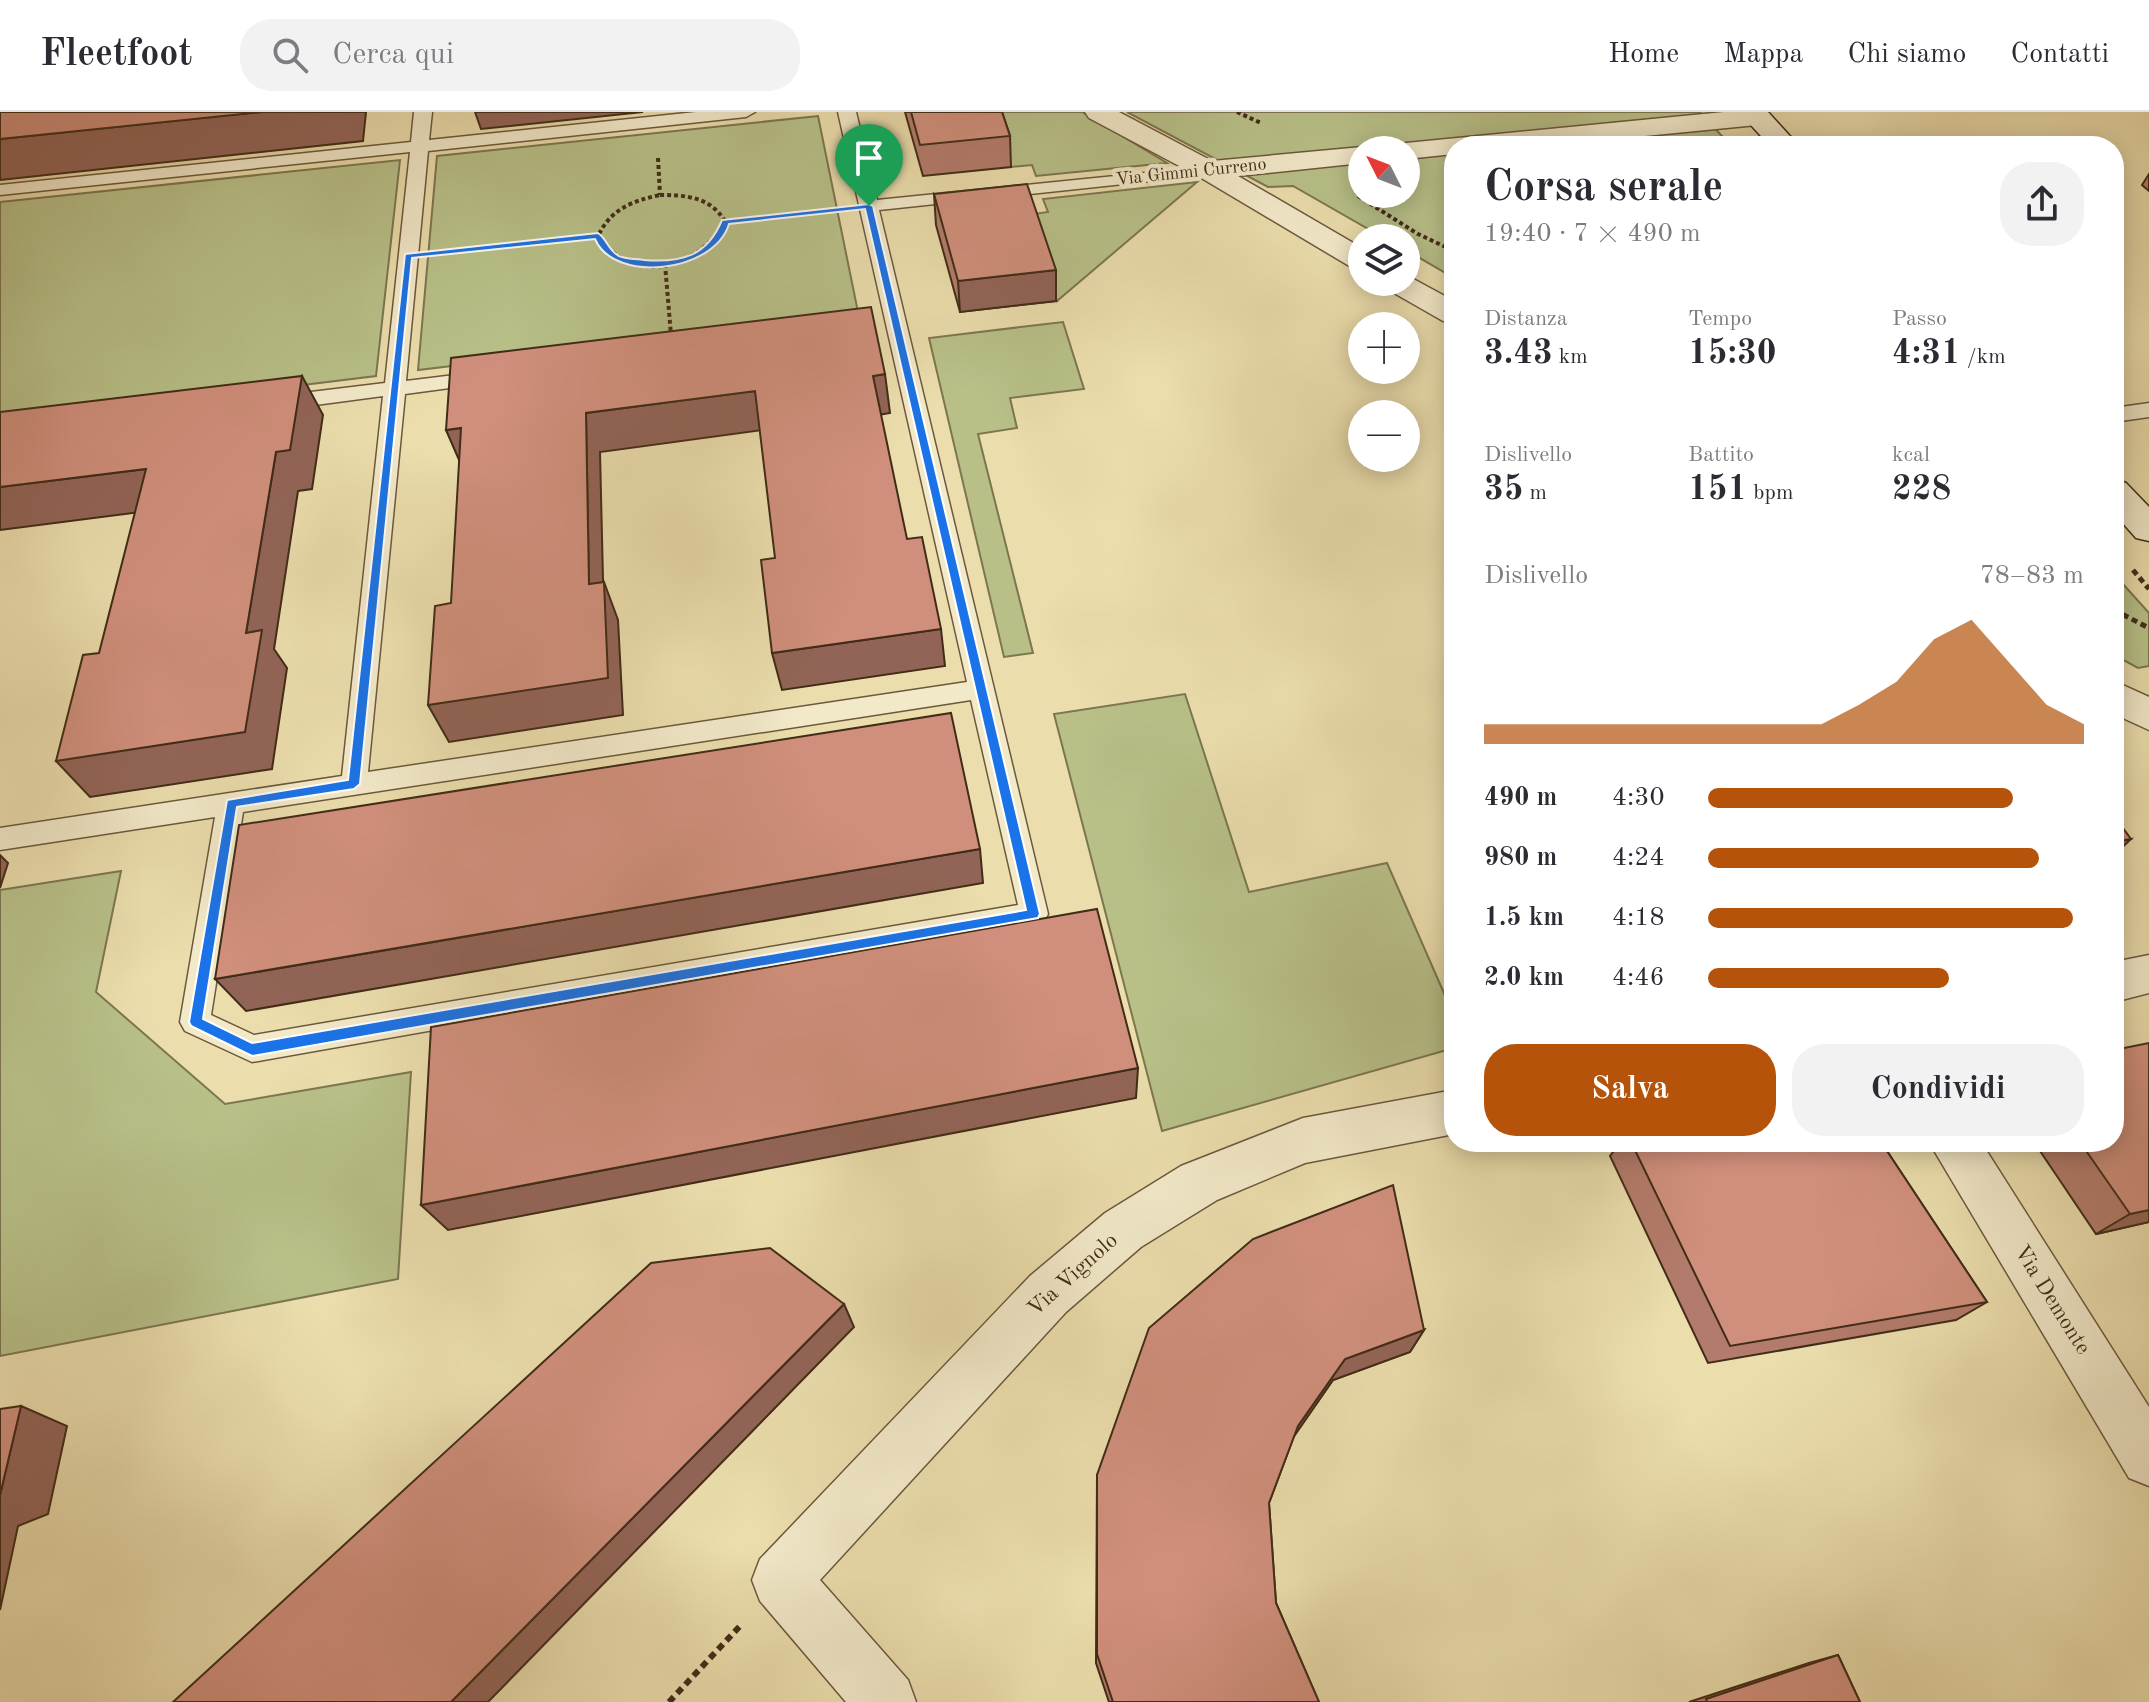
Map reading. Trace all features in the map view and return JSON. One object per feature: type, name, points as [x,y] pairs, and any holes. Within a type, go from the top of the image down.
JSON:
[{"type":"street","points":[[1099,112],[1208,170],[1348,253]]},
{"type":"street","points":[[1549,136],[1755,114],[1776,136]]},
{"type":"street","points":[[1420,150],[1444,147]]},
{"type":"street","name":"Via Gimmi Curreno","points":[[1208,170],[1348,156]]},
{"type":"street","points":[[1420,295],[1444,308]]},
{"type":"street","points":[[2124,502],[2149,529]]},
{"type":"street","points":[[2124,980],[2149,974]]},
{"type":"street","name":"Via Vignolo","points":[[781,1580],[1048,1294],[1123,1230],[1199,1183],[1303,1141],[1444,1114]]},
{"type":"street","name":"Via Demonte","points":[[1960,1152],[2149,1458]]},
{"type":"street","points":[[781,1580],[886,1702]]},
{"type":"lane","points":[[354,784],[423,112]]},
{"type":"lane","points":[[0,190],[746,112]]},
{"type":"lane","points":[[231,803],[195,1022],[252,1049],[1034,914],[890,328],[869,206],[847,112]]},
{"type":"lane","name":"Via Gimmi Curreno","points":[[869,206],[1208,170]]},
{"type":"lane","points":[[252,406],[503,375]]},
{"type":"lane","points":[[2124,414],[2149,410]]},
{"type":"lane","points":[[0,839],[981,689]]},
{"type":"path","points":[[660,195],[702,199],[718,208],[725,221],[721,235],[710,248],[692,258],[665,264],[618,260],[604,249],[598,236],[604,221],[616,209],[660,195]]},
{"type":"path","points":[[725,221],[869,206]]},
{"type":"path","points":[[408,256],[598,236]]},
{"type":"path","points":[[665,264],[671,340]]},
{"type":"path","points":[[2124,615],[2149,628]]},
{"type":"path","points":[[669,1702],[781,1580]]},
{"type":"green space","points":[[993,112],[1082,112],[1167,163],[1036,176],[1032,165],[1011,167]]},
{"type":"green space","points":[[1127,112],[1700,112],[1722,136],[1444,136],[1444,272],[1420,258],[1420,224],[1360,224],[1293,186],[1268,187]]},
{"type":"green space","points":[[818,116],[859,317],[418,370],[437,156]]},
{"type":"green space","points":[[400,160],[376,376],[0,422],[0,202]]},
{"type":"green space","points":[[1197,182],[1057,301],[1027,215],[1048,212],[1043,199]]},
{"type":"green space","points":[[1063,322],[1084,389],[1010,398],[1017,428],[978,434],[1033,653],[1004,657],[929,338]]},
{"type":"green space","points":[[2124,585],[2149,613],[2149,666],[2138,668],[2124,660]]},
{"type":"green space","points":[[1185,694],[1249,892],[1387,863],[1444,993],[1444,1051],[1162,1131],[1054,714]]},
{"type":"green space","points":[[121,871],[96,992],[225,1104],[411,1072],[398,1279],[0,1356],[0,890]]},
{"type":"building","points":[[0,112],[262,112],[0,139]]},
{"type":"building","points":[[911,112],[1002,112],[1010,136],[920,145]]},
{"type":"building","points":[[1027,184],[1056,270],[958,281],[934,194]]},
{"type":"building","points":[[871,307],[885,374],[873,376],[907,539],[922,537],[941,629],[772,653],[761,560],[775,558],[755,391],[586,413],[589,584],[604,582],[608,678],[428,705],[435,606],[451,603],[461,428],[446,430],[451,358]]},
{"type":"building","points":[[302,376],[290,450],[276,452],[246,633],[262,630],[245,732],[56,761],[83,655],[99,653],[146,469],[0,487],[0,412]]},
{"type":"building","points":[[951,713],[980,849],[215,979],[239,825]]},
{"type":"building","points":[[1097,909],[1138,1068],[421,1205],[431,1027]]},
{"type":"building","points":[[2149,1043],[2149,1210],[2130,1214],[2087,1152],[2124,1152],[2124,1048]]},
{"type":"building","points":[[1636,1152],[1888,1152],[1987,1302],[1730,1346]]},
{"type":"building","points":[[1393,1185],[1424,1330],[1345,1359],[1298,1426],[1269,1503],[1276,1603],[1319,1702],[1113,1702],[1097,1654],[1097,1475],[1149,1328],[1253,1239]]},
{"type":"building","points":[[770,1248],[844,1304],[451,1702],[173,1702],[651,1263]]},
{"type":"building","points":[[21,1406],[0,1495],[0,1409]]},
{"type":"building","points":[[1838,1655],[1860,1702],[1707,1702],[1706,1699]]},
{"type":"route","points":[[869,206],[1034,914],[252,1049],[195,1022],[231,803],[354,784],[408,256],[598,236],[604,249],[618,260],[665,264],[692,258],[710,248],[721,235],[725,221],[869,206]]}]
